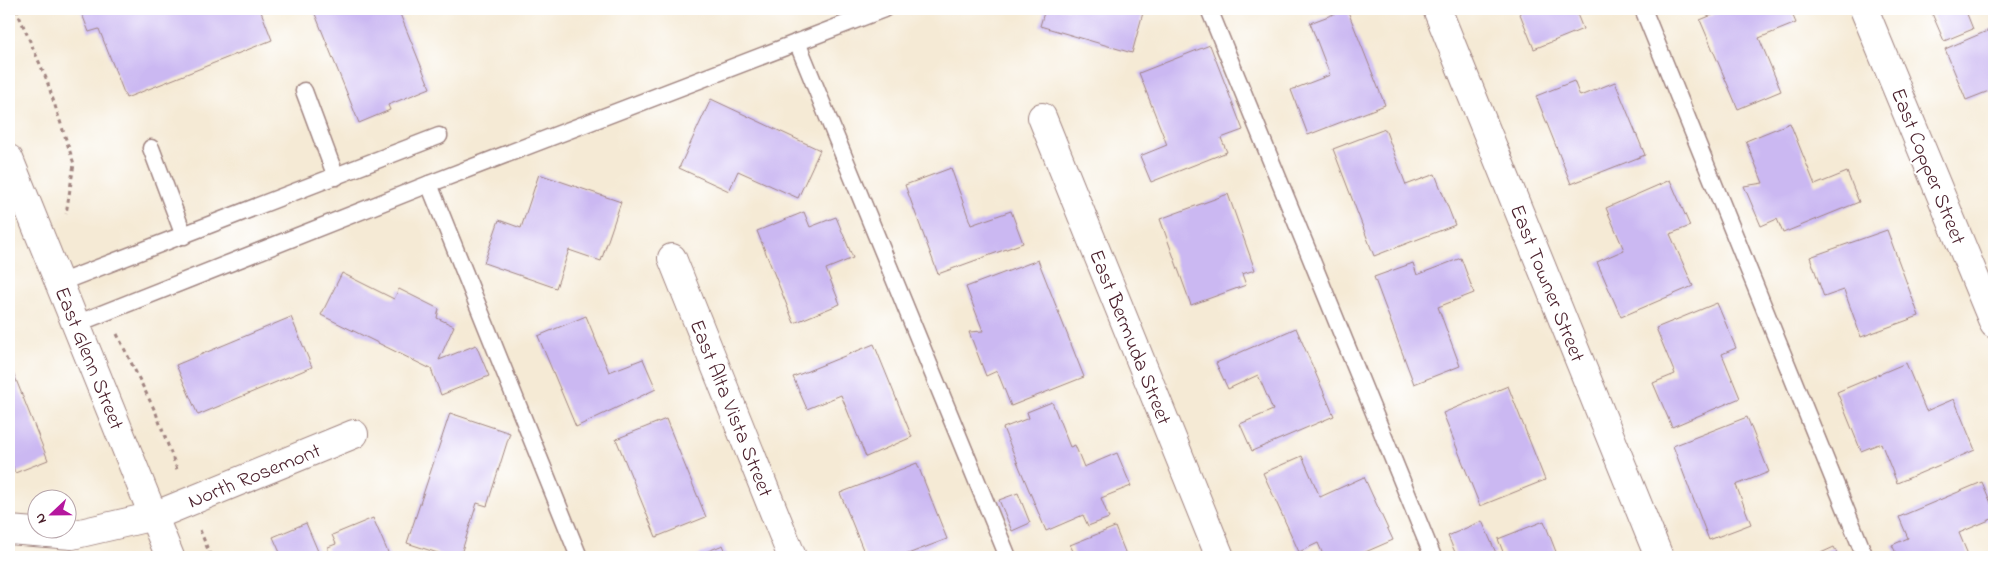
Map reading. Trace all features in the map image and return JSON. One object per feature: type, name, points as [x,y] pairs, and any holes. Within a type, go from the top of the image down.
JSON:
[{"type":"street","name":"East Towner Street","points":[[1437,9],[1659,557]]},
{"type":"street","name":"East Copper Street","points":[[1864,9],[1994,324]]},
{"type":"street","name":"East Bermuda Street","points":[[1042,118],[1220,557]]},
{"type":"street","name":"East Glenn Street","points":[[9,159],[170,557]]},
{"type":"street","name":"East Alta Vista Street","points":[[672,258],[792,557]]},
{"type":"street","name":"North Rosemont","points":[[9,530],[72,535],[154,516],[354,434]]},
{"type":"lane","points":[[76,324],[429,184],[884,9]]},
{"type":"lane","points":[[1209,9],[1433,557]]},
{"type":"lane","points":[[1643,9],[1865,557]]},
{"type":"lane","points":[[797,42],[1008,557]]},
{"type":"lane","points":[[304,91],[336,177]]},
{"type":"lane","points":[[59,284],[439,136]]},
{"type":"lane","points":[[151,148],[184,236]]},
{"type":"lane","points":[[429,184],[579,557]]},
{"type":"path","points":[[16,9],[46,78],[74,164],[65,217]]},
{"type":"path","points":[[115,331],[156,413],[175,463]]},
{"type":"path","points":[[203,537],[211,557]]},
{"type":"building","points":[[80,9],[260,9],[272,40],[126,98],[99,29],[89,32]]},
{"type":"building","points":[[313,9],[398,9],[430,88],[388,105],[390,110],[359,123]]},
{"type":"building","points":[[1045,9],[1144,9],[1132,53],[1040,26]]},
{"type":"building","points":[[1347,9],[1385,105],[1308,135],[1291,90],[1330,75],[1310,23]]},
{"type":"building","points":[[1518,9],[1575,9],[1583,29],[1534,49]]},
{"type":"building","points":[[1727,9],[1790,9],[1796,23],[1759,38],[1781,91],[1738,109],[1700,20]]},
{"type":"building","points":[[1930,9],[1965,9],[1973,29],[1944,41]]},
{"type":"building","points":[[1994,28],[1994,89],[1966,100],[1945,49]]},
{"type":"building","points":[[1210,45],[1243,130],[1221,138],[1227,152],[1151,182],[1140,156],[1167,145],[1139,73]]},
{"type":"building","points":[[1574,81],[1580,96],[1615,82],[1645,155],[1571,184],[1536,96]]},
{"type":"building","points":[[711,99],[820,150],[798,198],[738,171],[729,191],[679,168]]},
{"type":"building","points":[[1790,123],[1815,185],[1847,172],[1859,202],[1783,233],[1777,219],[1761,226],[1744,186],[1763,183],[1746,141]]},
{"type":"building","points":[[1385,129],[1406,185],[1435,174],[1455,225],[1374,256],[1333,149]]},
{"type":"building","points":[[951,168],[971,225],[1011,211],[1023,243],[938,274],[905,185]]},
{"type":"building","points":[[539,174],[621,202],[601,261],[569,250],[556,288],[484,263],[499,220],[521,228]]},
{"type":"building","points":[[1670,180],[1690,226],[1670,234],[1693,286],[1621,317],[1597,262],[1624,250],[1606,208]]},
{"type":"building","points":[[1228,194],[1255,270],[1242,274],[1246,285],[1191,305],[1160,219]]},
{"type":"building","points":[[804,212],[810,227],[836,217],[853,258],[826,269],[840,304],[794,323],[757,231]]},
{"type":"building","points":[[1887,230],[1919,316],[1861,337],[1844,290],[1824,297],[1810,257]]},
{"type":"building","points":[[1461,258],[1474,293],[1438,307],[1460,366],[1414,384],[1374,277],[1413,263],[1417,275]]},
{"type":"building","points":[[1038,260],[1084,377],[1011,406],[997,371],[986,376],[969,332],[983,331],[966,287]]},
{"type":"building","points":[[342,273],[394,299],[399,289],[439,309],[437,318],[454,326],[439,360],[476,345],[489,376],[441,395],[431,369],[321,315]]},
{"type":"building","points":[[1717,303],[1736,348],[1722,354],[1740,398],[1672,427],[1653,383],[1675,374],[1656,328]]},
{"type":"building","points":[[586,316],[609,372],[643,359],[656,389],[576,427],[538,336]]},
{"type":"building","points":[[291,317],[312,367],[198,415],[176,365]]},
{"type":"building","points":[[1296,328],[1334,416],[1252,451],[1240,424],[1273,410],[1258,375],[1228,389],[1216,363]]},
{"type":"building","points":[[874,344],[912,437],[866,457],[841,395],[807,409],[793,377]]},
{"type":"building","points":[[1906,363],[1926,411],[1954,399],[1975,450],[1897,483],[1881,443],[1861,451],[1837,392]]},
{"type":"building","points":[[13,372],[48,460],[15,473],[12,464],[9,465],[9,374]]},
{"type":"building","points":[[1508,386],[1545,480],[1480,506],[1443,413]]},
{"type":"building","points":[[1052,402],[1070,447],[1075,445],[1084,467],[1117,453],[1131,486],[1101,498],[1109,518],[1088,526],[1083,515],[1046,531],[1003,428],[1029,418],[1027,412]]},
{"type":"building","points":[[450,413],[510,433],[487,506],[477,503],[460,557],[450,557],[407,543]]},
{"type":"building","points":[[1747,417],[1769,472],[1736,485],[1751,524],[1709,540],[1673,446]]},
{"type":"building","points":[[666,419],[706,517],[656,537],[616,439]]},
{"type":"building","points":[[1302,456],[1320,497],[1364,477],[1393,540],[1354,557],[1324,557],[1318,543],[1299,552],[1263,473]]},
{"type":"building","points":[[917,463],[947,539],[900,557],[866,557],[840,493]]},
{"type":"building","points":[[1982,482],[1994,510],[1994,518],[1959,533],[1969,557],[1898,557],[1892,545],[1908,538],[1899,517]]},
{"type":"building","points":[[1018,493],[1030,523],[1012,531],[999,500]]},
{"type":"building","points":[[373,518],[390,557],[282,557],[273,537],[306,523],[320,556],[328,553],[328,547],[336,544],[332,535]]},
{"type":"building","points":[[1482,521],[1496,553],[1486,557],[1457,557],[1448,536]]},
{"type":"building","points":[[1544,521],[1558,557],[1505,557],[1498,539]]},
{"type":"building","points":[[1115,527],[1127,557],[1076,557],[1070,545]]},
{"type":"building","points":[[723,545],[728,557],[693,557]]},
{"type":"building","points":[[1834,547],[1839,557],[1812,557]]}]
